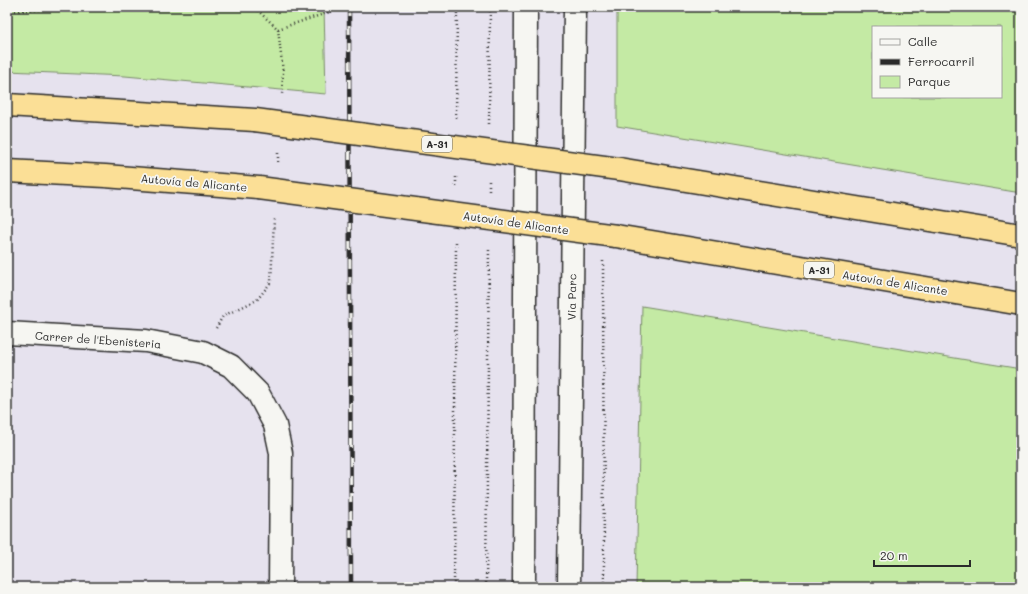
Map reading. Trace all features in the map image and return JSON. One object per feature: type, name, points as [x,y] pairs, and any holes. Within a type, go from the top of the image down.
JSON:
[{"type":"highway","name":"A-31","points":[[7,105],[255,120],[619,169],[1021,235]]},
{"type":"highway","name":"Autovía de Alicante","points":[[7,171],[105,176],[259,188],[616,236],[1021,304]]},
{"type":"main road","points":[[524,587],[526,7]]},
{"type":"main road","name":"Via Parc","points":[[569,587],[575,7]]},
{"type":"main road","name":"Carrer de l'Ebenisteria","points":[[7,333],[146,341],[203,352],[231,366],[258,393],[275,425],[281,453],[280,587]]},
{"type":"path","points":[[7,11],[118,7]]},
{"type":"path","points":[[278,29],[333,11],[333,7]]},
{"type":"path","points":[[456,119],[457,7]]},
{"type":"path","points":[[489,126],[490,7]]},
{"type":"path","points":[[489,173],[489,197]]},
{"type":"path","points":[[456,175],[456,191]]},
{"type":"path","points":[[454,587],[456,238]]},
{"type":"path","points":[[486,587],[489,244]]},
{"type":"path","points":[[203,352],[223,316],[257,300],[271,282],[273,247]]},
{"type":"path","points":[[603,254],[604,587]]},
{"type":"green space","points":[[7,7],[324,7],[326,94],[125,76],[7,71]]},
{"type":"green space","points":[[617,7],[1021,7],[1021,193],[617,126]]},
{"type":"green space","points":[[642,306],[1021,369],[1021,587],[636,587]]},
{"type":"railway","points":[[349,7],[351,587]]}]
